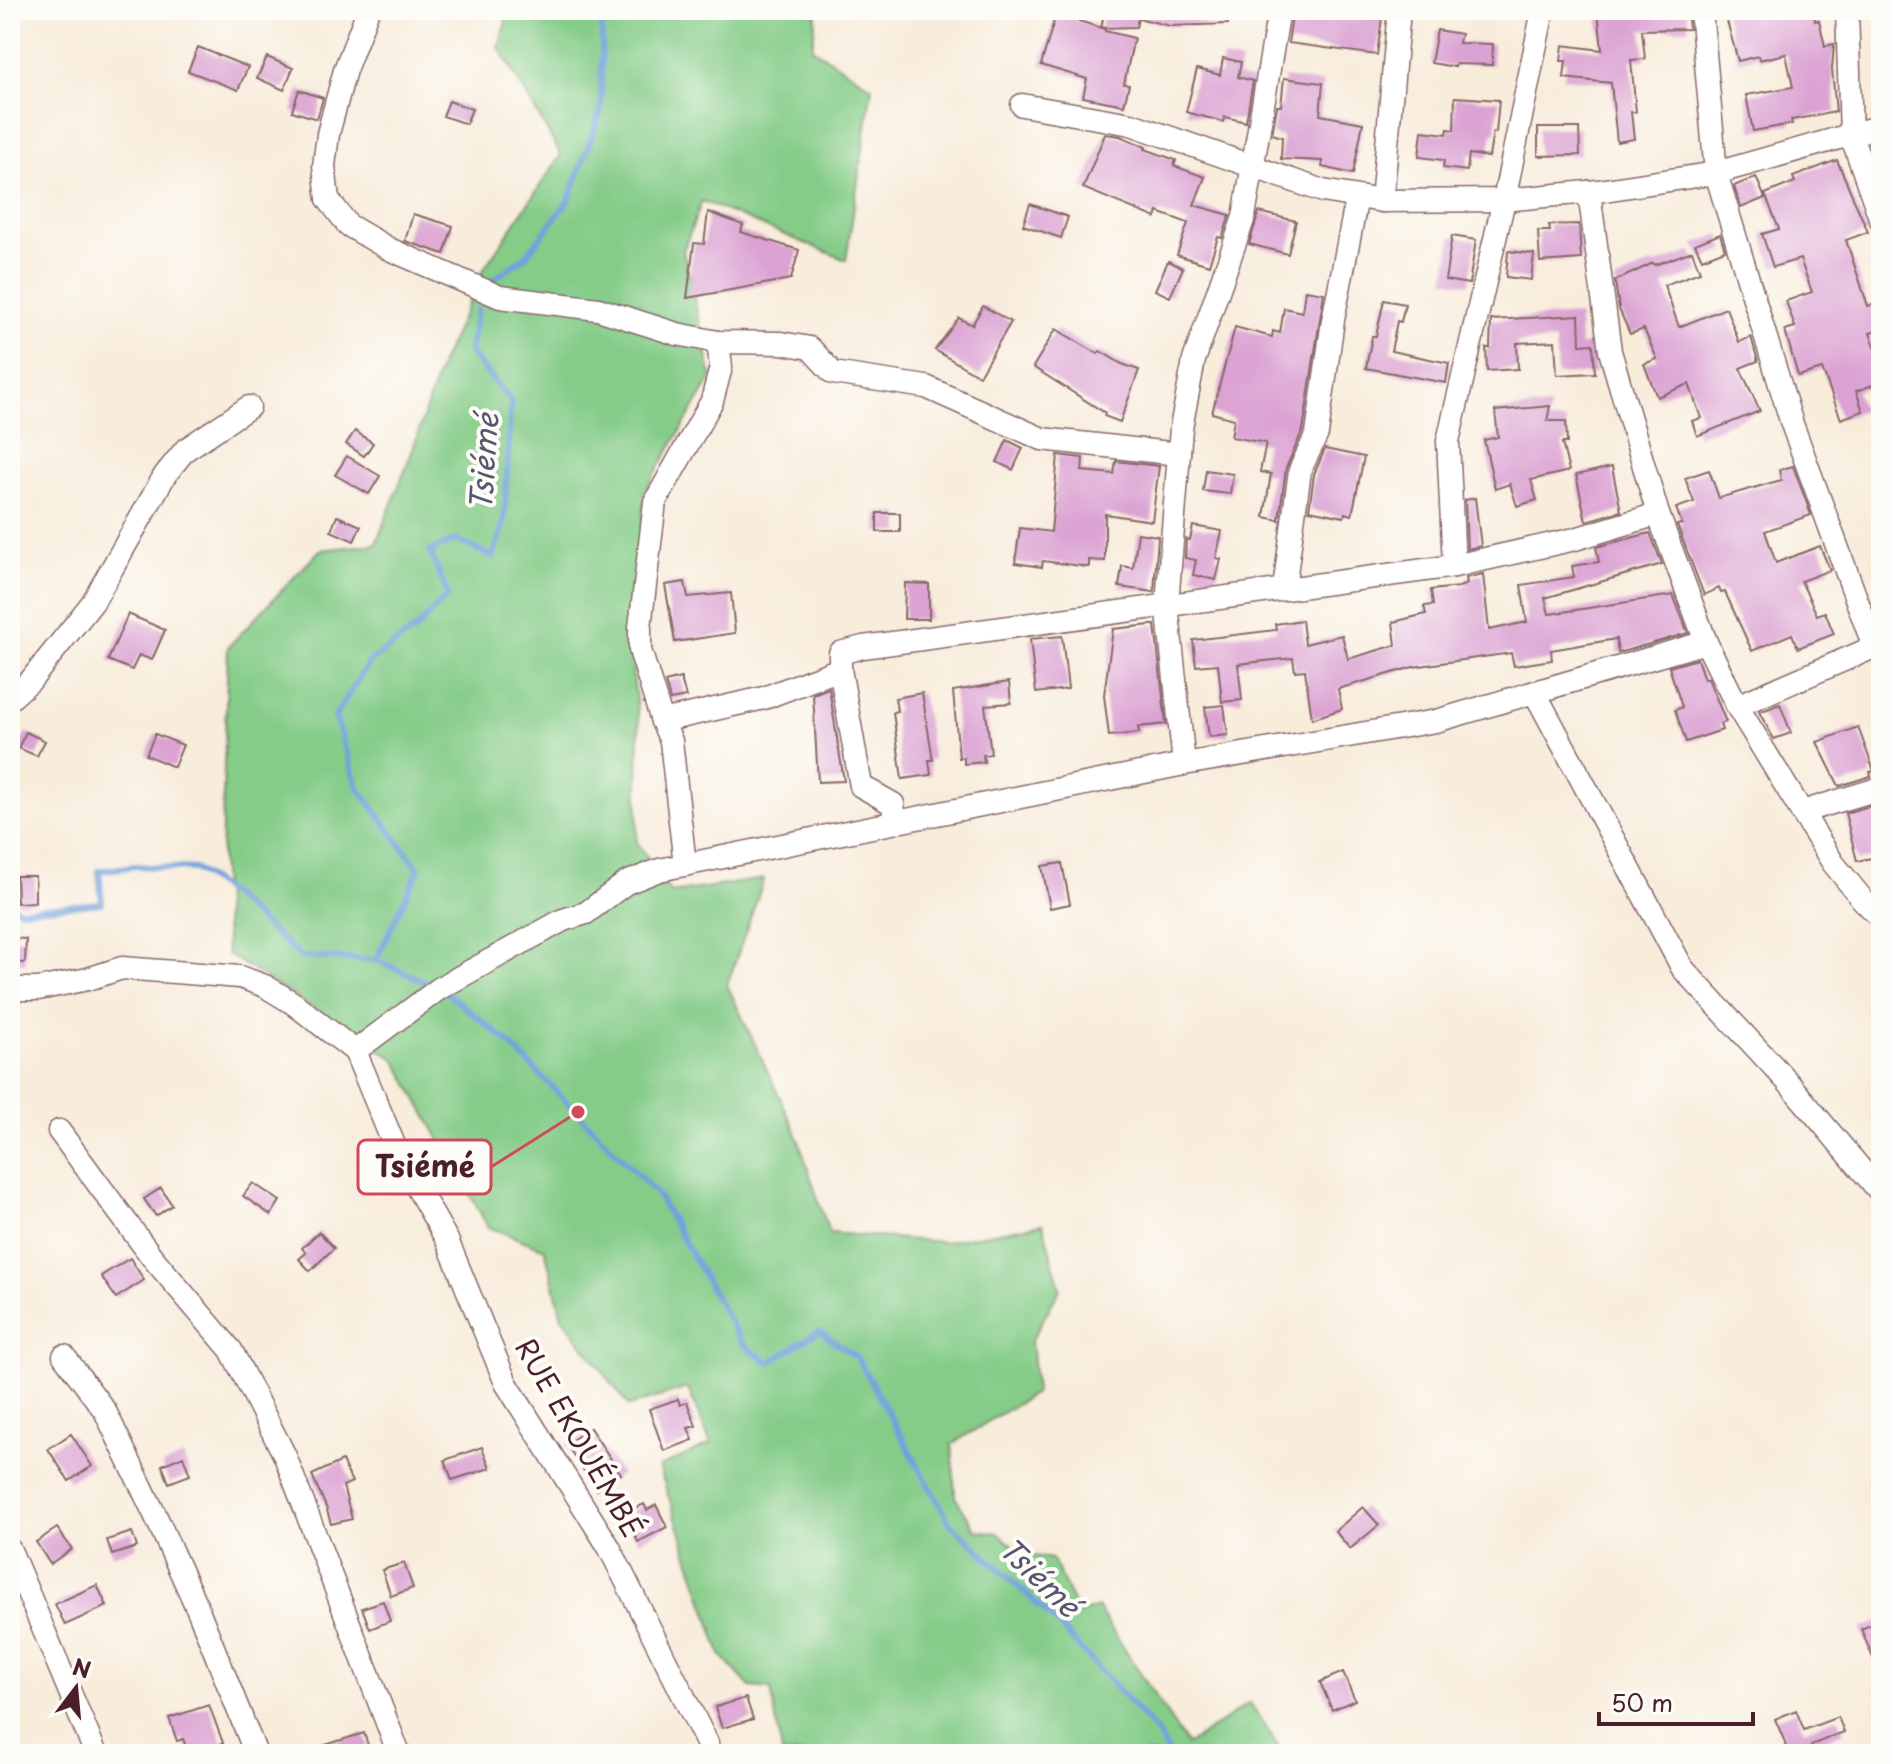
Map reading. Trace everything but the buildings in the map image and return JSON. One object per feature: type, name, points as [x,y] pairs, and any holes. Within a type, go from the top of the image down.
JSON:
[{"type":"street","points":[[368,10],[345,70],[328,134],[324,166],[328,199],[348,225],[389,249],[500,297],[598,309],[677,334],[718,342],[781,343],[810,348],[833,373],[926,387],[1042,439],[1179,454]]},
{"type":"street","points":[[1184,764],[1167,604],[1179,454],[1194,360],[1244,217],[1279,10]]},
{"type":"street","points":[[1382,201],[1399,10]]},
{"type":"street","points":[[1454,566],[1448,441],[1504,200],[1543,10]]},
{"type":"street","points":[[1701,10],[1716,173],[1792,424],[1878,646],[1737,706]]},
{"type":"street","points":[[1847,10],[1851,135],[1881,220]]},
{"type":"street","points":[[1022,105],[1131,124],[1323,191],[1382,201],[1504,200],[1589,192],[1716,173],[1881,126]]},
{"type":"street","points":[[1589,192],[1610,351],[1658,514],[1706,642],[1737,706],[1833,863],[1881,918]]},
{"type":"street","points":[[1284,589],[1300,470],[1317,434],[1333,320],[1357,198]]},
{"type":"street","points":[[685,865],[671,741],[640,650],[640,627],[655,502],[712,401],[721,367],[718,342]]},
{"type":"street","points":[[10,699],[31,680],[93,602],[165,475],[185,450],[249,407]]},
{"type":"street","points":[[895,822],[893,804],[861,786],[840,669],[840,653],[863,647],[1454,566],[1575,539],[1658,514]]},
{"type":"street","points":[[355,1051],[440,988],[563,920],[586,913],[626,883],[659,870],[1184,764],[1436,721],[1706,642]]},
{"type":"street","points":[[662,721],[764,698],[840,669]]},
{"type":"street","points":[[1535,693],[1683,969],[1786,1080],[1881,1193]]},
{"type":"street","points":[[1802,812],[1881,788]]},
{"type":"street","name":"RUE EKOUÉMBÉ","points":[[10,989],[38,989],[88,979],[122,968],[240,977],[265,986],[293,1003],[355,1051],[397,1152],[447,1240],[506,1383],[609,1547],[707,1743],[709,1754]]},
{"type":"street","points":[[59,1131],[152,1257],[231,1350],[285,1456],[399,1754]]},
{"type":"street","points":[[64,1356],[105,1411],[151,1505],[199,1612],[256,1754]]},
{"type":"street","points":[[10,1550],[96,1754]]},
{"type":"green space","points":[[509,10],[817,10],[812,48],[872,87],[846,260],[702,201],[683,251],[712,377],[645,491],[630,650],[639,724],[637,842],[671,893],[764,879],[727,985],[796,1132],[829,1233],[944,1242],[1043,1224],[1060,1289],[1031,1341],[1036,1392],[952,1444],[955,1497],[976,1530],[998,1533],[1023,1554],[1052,1559],[1079,1614],[1097,1607],[1187,1745],[1250,1703],[1283,1754],[782,1754],[771,1689],[750,1687],[721,1655],[659,1467],[711,1444],[688,1388],[629,1406],[562,1317],[545,1249],[488,1227],[395,1059],[227,954],[221,856],[228,647],[320,550],[376,544],[412,452],[441,363],[485,267],[561,155],[499,47]]},
{"type":"waterway","name":"Tsiémé","points":[[494,279],[526,256],[569,200],[601,110],[602,10]]},
{"type":"waterway","name":"Tsiémé","points":[[435,986],[376,960],[419,869],[357,786],[335,716],[369,662],[416,629],[448,595],[430,551],[456,540],[493,557],[504,522],[511,401],[470,353],[477,310]]},
{"type":"waterway","points":[[10,906],[21,910],[102,903],[99,871],[135,866],[195,869],[228,892],[301,957],[376,960]]},
{"type":"waterway","name":"Tsiémé","points":[[445,991],[508,1042],[657,1194],[742,1343],[769,1363],[819,1331],[857,1357],[950,1523],[1050,1616],[1156,1731],[1169,1754]]},
{"type":"place","name":"Tsiémé","points":[[578,1112]]}]
